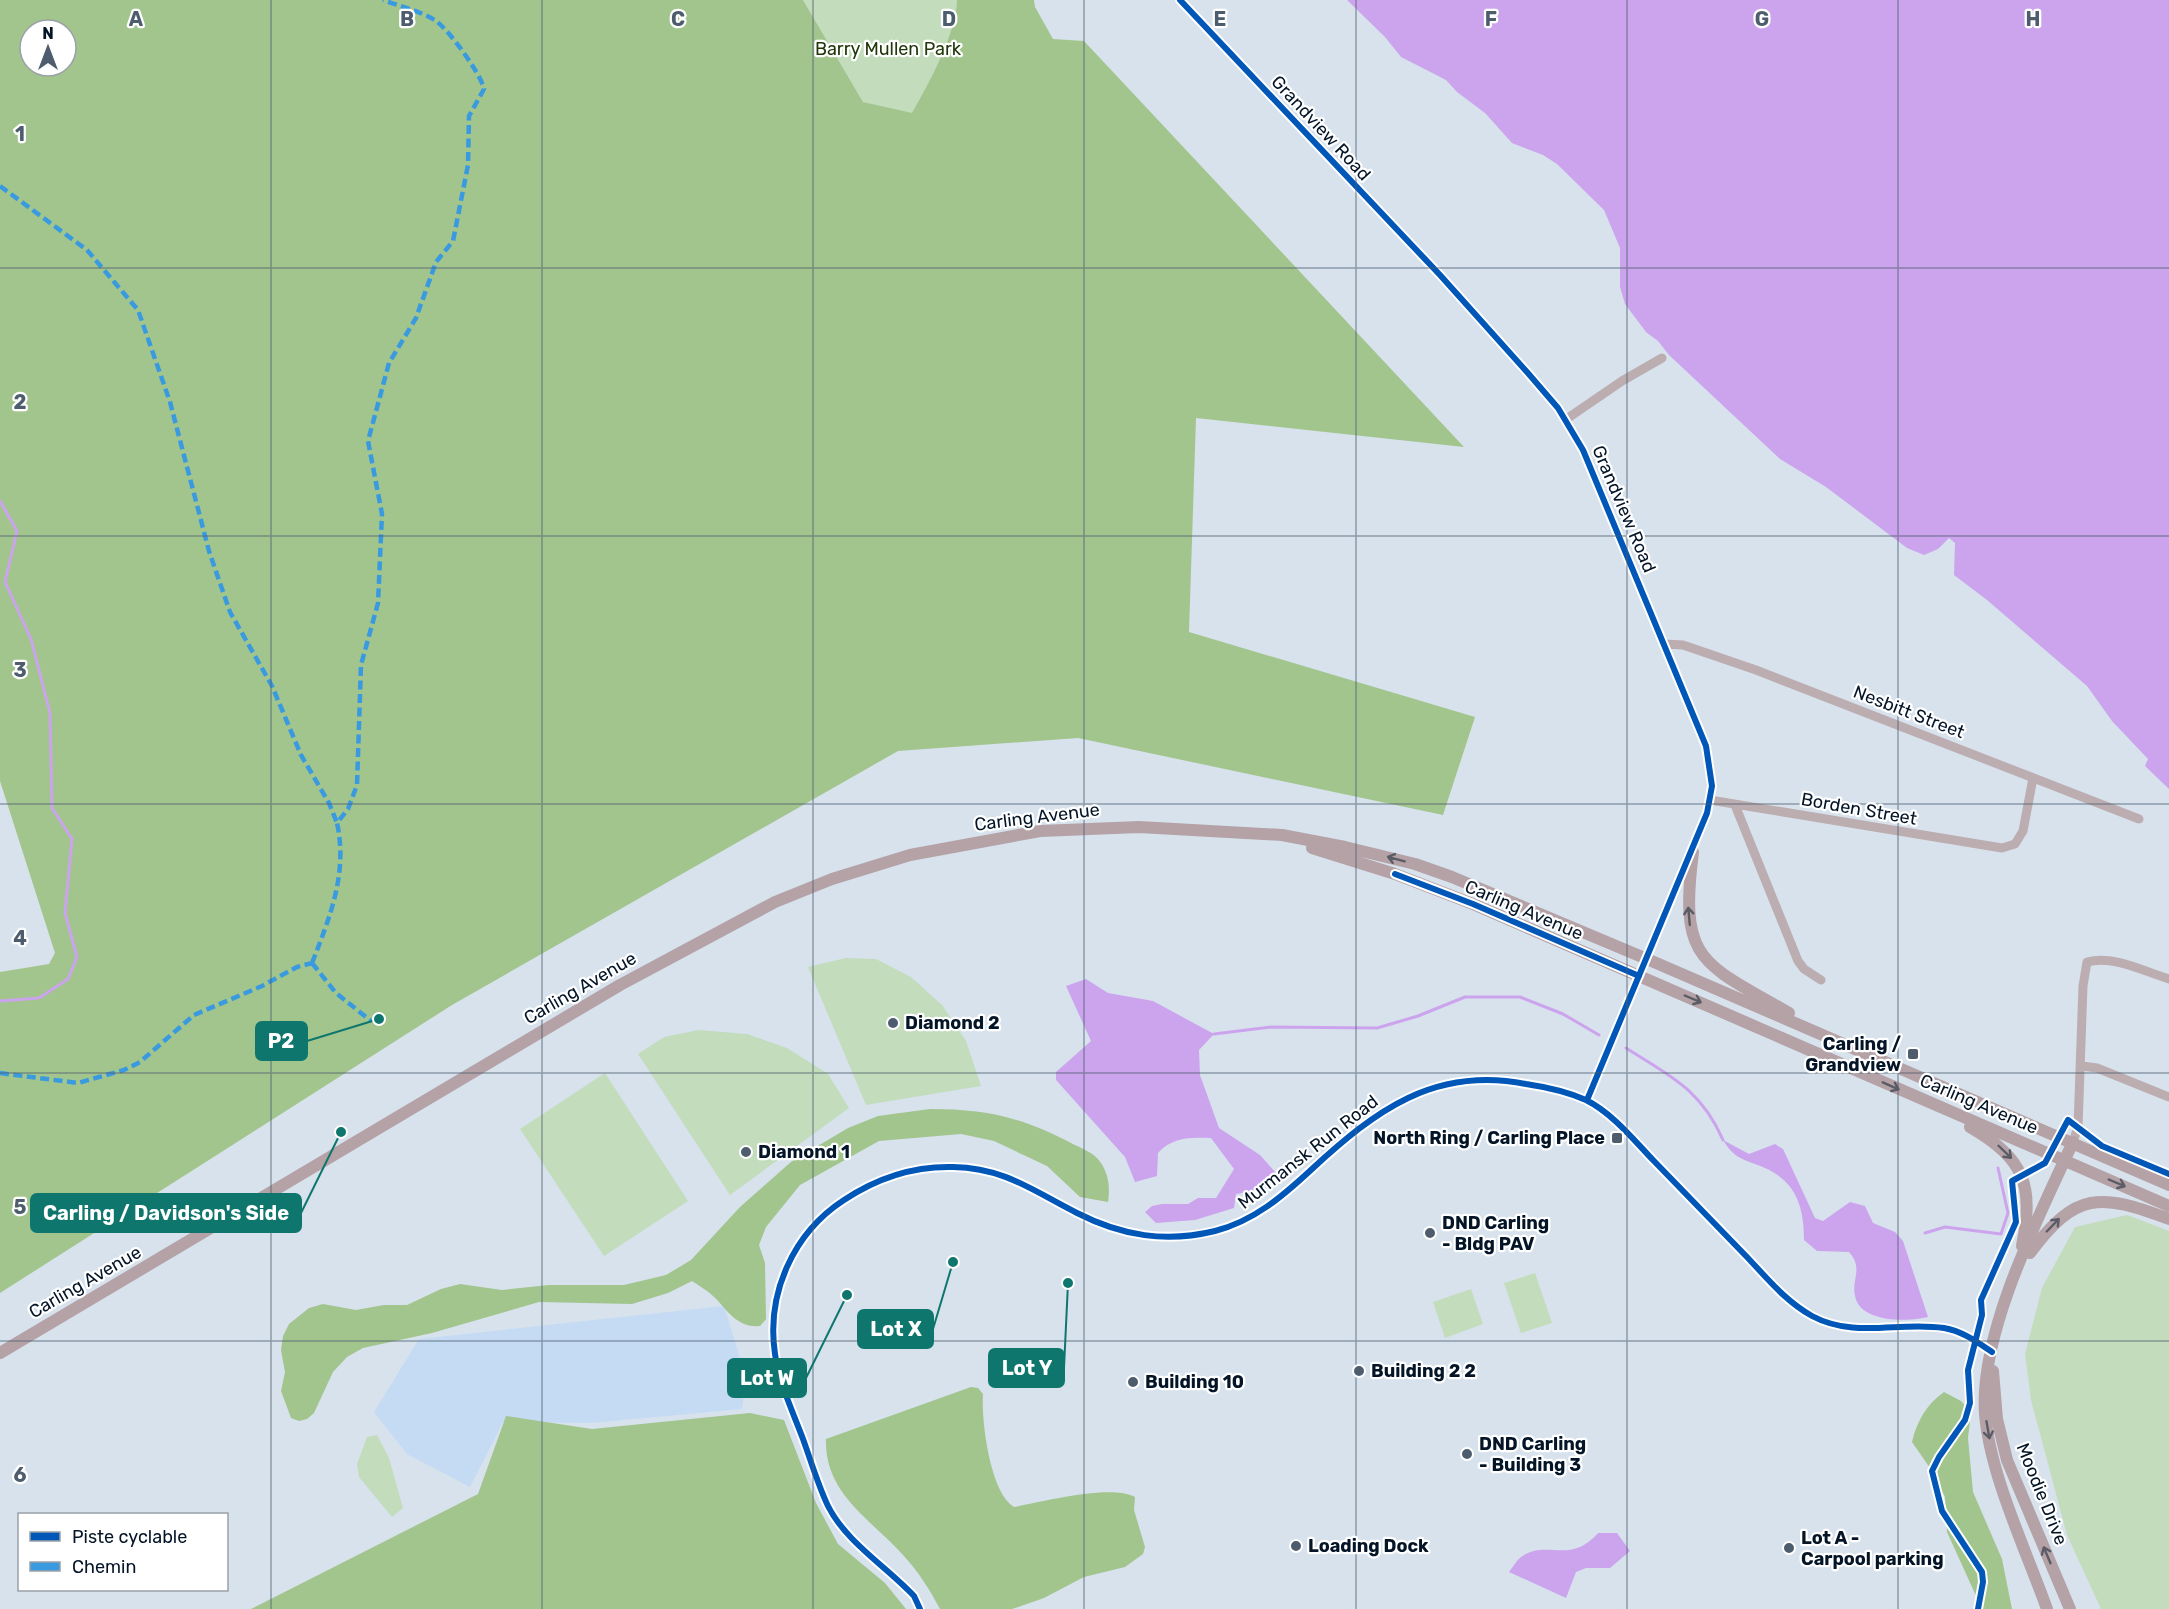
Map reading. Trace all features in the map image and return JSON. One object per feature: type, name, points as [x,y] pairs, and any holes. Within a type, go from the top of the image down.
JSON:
[{"type":"main road","name":"Carling Avenue","points":[[0,1353],[620,985],[785,898],[832,879],[910,855],[1040,831],[1139,826],[1282,835],[1415,864],[1452,877],[1647,959],[2169,1185]]},
{"type":"main road","name":"Carling Avenue","points":[[1238,832],[1318,849],[1411,880],[1639,976],[2169,1206]]},
{"type":"main road","points":[[1692,852],[1688,919],[1695,943],[1702,955],[1721,974],[1839,1043]]},
{"type":"main road","points":[[1921,1098],[1990,1139],[2006,1151],[2019,1169],[2027,1193],[2028,1206],[2017,1271]]},
{"type":"main road","name":"Moodie Drive","points":[[2047,1609],[1992,1454],[1985,1404],[1986,1377],[2003,1304],[2073,1142]]},
{"type":"main road","points":[[2017,1271],[2053,1223],[2072,1209],[2095,1202],[2121,1203],[2169,1219]]},
{"type":"main road","name":"Moodie Drive","points":[[1992,1352],[1997,1419],[2007,1460],[2070,1609]]},
{"type":"street","name":"Grandview Road","points":[[1180,0],[1440,275],[1527,372],[1565,420],[1583,450],[1706,746],[1711,773],[1710,800],[1692,852],[1587,1100]]},
{"type":"street","points":[[1565,420],[1622,381],[1662,358]]},
{"type":"street","name":"Nesbitt Street","points":[[1665,644],[1683,645],[1756,670],[2139,819]]},
{"type":"street","name":"Borden Street","points":[[1710,800],[2002,848],[2015,844],[2023,831],[2033,778]]},
{"type":"street","points":[[1735,805],[1798,961],[1804,969],[1821,980]]},
{"type":"street","points":[[2073,1142],[2078,1127],[2082,1066],[2083,986],[2087,962],[2098,959],[2120,963],[2169,979]]},
{"type":"street","points":[[2082,1066],[2097,1068],[2169,1097]]},
{"type":"street","name":"Murmansk Run Road","points":[[920,1609],[914,1596],[851,1536],[830,1509],[777,1367],[774,1324],[781,1280],[801,1242],[837,1205],[877,1181],[903,1172],[936,1167],[970,1167],[1011,1177],[1104,1226],[1144,1237],[1178,1238],[1248,1221],[1373,1116],[1417,1093],[1456,1083],[1504,1080],[1587,1100],[1637,1143],[1793,1304],[1826,1322],[1858,1329],[1943,1328],[1977,1342],[1992,1352]]},
{"type":"shaded area","points":[[1347,0],[2169,0],[2169,789],[2145,766],[2148,759],[2112,721],[2087,686],[1987,600],[1954,575],[1955,543],[1949,538],[1938,549],[1924,555],[1907,548],[1826,487],[1780,459],[1669,355],[1658,341],[1646,332],[1625,304],[1620,287],[1620,248],[1604,210],[1557,164],[1543,155],[1512,143],[1485,113],[1457,92],[1446,80],[1401,57],[1385,37]]},
{"type":"shaded area","points":[[1086,979],[1108,993],[1153,1001],[1214,1034],[1199,1050],[1200,1075],[1219,1128],[1260,1155],[1276,1173],[1266,1189],[1236,1194],[1234,1208],[1195,1220],[1156,1223],[1145,1212],[1152,1206],[1162,1204],[1188,1204],[1198,1198],[1216,1198],[1234,1169],[1211,1138],[1189,1138],[1175,1141],[1158,1153],[1157,1176],[1135,1182],[1125,1157],[1056,1080],[1056,1072],[1091,1041],[1066,986]]},
{"type":"shaded area","points":[[1723,1140],[1749,1154],[1775,1144],[1783,1149],[1815,1218],[1823,1221],[1850,1202],[1865,1206],[1873,1223],[1895,1232],[1903,1241],[1928,1317],[1897,1320],[1875,1316],[1859,1305],[1854,1290],[1856,1264],[1849,1252],[1817,1251],[1804,1240],[1799,1202],[1787,1183],[1768,1169],[1737,1156]]},
{"type":"shaded area","points":[[724,1306],[746,1378],[742,1409],[591,1423],[503,1422],[470,1487],[407,1454],[374,1412],[419,1339]]},
{"type":"shaded area","points":[[1598,1533],[1617,1533],[1630,1551],[1610,1568],[1586,1568],[1576,1572],[1566,1598],[1509,1572],[1521,1557],[1531,1552],[1577,1548]]},
{"type":"green space","points":[[0,0],[803,0],[863,102],[912,113],[947,43],[957,0],[1034,0],[1035,7],[1053,39],[1084,41],[1464,447],[1196,418],[1189,632],[1475,717],[1443,815],[1078,738],[898,751],[452,1005],[0,1293],[0,972],[49,964],[55,953],[0,781]]},
{"type":"green space","name":"Barry Mullen Park","points":[[803,0],[957,0],[952,29],[913,114],[863,102]]},
{"type":"green space","name":"Diamond 2","points":[[846,958],[876,959],[911,977],[942,1005],[966,1041],[981,1086],[866,1105],[808,967]]},
{"type":"green space","name":"Diamond 1","points":[[699,1030],[747,1034],[787,1048],[828,1074],[849,1108],[730,1195],[638,1054],[664,1037]]},
{"type":"green space","points":[[605,1073],[688,1201],[604,1256],[520,1129]]},
{"type":"green space","points":[[930,1109],[950,1109],[1003,1116],[1053,1134],[1083,1149],[1098,1159],[1106,1172],[1108,1202],[1080,1197],[1047,1166],[994,1141],[961,1134],[879,1141],[800,1185],[766,1227],[759,1245],[765,1263],[766,1319],[760,1326],[752,1326],[739,1321],[711,1294],[692,1281],[668,1293],[632,1304],[539,1302],[432,1333],[363,1348],[347,1357],[333,1372],[314,1413],[307,1419],[299,1421],[291,1418],[281,1391],[285,1372],[281,1350],[283,1336],[289,1324],[309,1308],[323,1304],[356,1310],[384,1305],[407,1305],[441,1289],[460,1284],[502,1290],[549,1285],[624,1285],[666,1275],[691,1260],[740,1207],[791,1162],[848,1128],[878,1116]]},
{"type":"green space","points":[[2127,1215],[2169,1231],[2169,1609],[2101,1609],[2067,1535],[2031,1400],[2025,1354],[2042,1288],[2075,1227]]},
{"type":"green space","points":[[1535,1273],[1552,1323],[1521,1333],[1504,1283]]},
{"type":"green space","points":[[1471,1289],[1483,1324],[1445,1338],[1433,1302]]},
{"type":"green space","points":[[971,1387],[978,1388],[983,1394],[986,1437],[993,1472],[1006,1499],[1014,1507],[1093,1493],[1124,1493],[1135,1497],[1134,1510],[1145,1547],[1143,1554],[1125,1567],[1084,1577],[1044,1598],[1012,1609],[940,1609],[908,1561],[841,1491],[827,1458],[826,1439]]},
{"type":"green space","points":[[1944,1392],[1961,1401],[1971,1412],[1968,1438],[1973,1492],[2002,1559],[2012,1609],[1982,1609],[1947,1532],[1945,1497],[1932,1471],[1912,1442],[1923,1414]]},
{"type":"green space","points":[[750,1413],[784,1420],[816,1503],[838,1544],[885,1583],[906,1609],[251,1609],[478,1494],[506,1416],[592,1429]]},
{"type":"green space","points":[[377,1435],[389,1458],[403,1508],[392,1517],[359,1477],[357,1464],[367,1437]]},
{"type":"waterway","points":[[0,501],[17,531],[5,582],[31,639],[50,713],[52,808],[72,839],[65,913],[77,957],[68,979],[39,998],[0,1001]]},
{"type":"waterway","points":[[1214,1034],[1271,1027],[1377,1028],[1418,1016],[1465,997],[1520,997],[1563,1014],[1599,1035]]},
{"type":"waterway","points":[[1626,1048],[1683,1085],[1705,1108],[1723,1140]]},
{"type":"waterway","points":[[1925,1233],[1945,1227],[2001,1234],[2008,1213],[1998,1168]]},
{"type":"marked path","points":[[312,963],[331,912],[339,877],[340,841],[337,823],[348,809],[357,785],[361,665],[378,603],[382,514],[368,441],[389,363],[416,318],[436,262],[453,241],[468,165],[469,116],[484,89],[471,63],[442,26],[424,14],[383,0]]},
{"type":"marked path","points":[[0,186],[87,250],[138,310],[170,402],[209,551],[230,612],[272,686],[301,755],[329,803],[337,823]]},
{"type":"marked path","points":[[312,963],[336,993],[371,1021]]},
{"type":"marked path","points":[[0,1073],[78,1083],[124,1070],[140,1062],[194,1015],[262,986],[297,967],[312,963]]},
{"type":"cycle path","points":[[1180,0],[1440,275],[1558,408],[1583,450],[1706,746],[1712,786],[1707,813],[1587,1100]]},
{"type":"cycle path","points":[[1395,874],[1473,904],[1639,976]]},
{"type":"cycle path","points":[[920,1609],[914,1596],[856,1543],[828,1506],[783,1387],[777,1365],[773,1332],[779,1288],[797,1247],[810,1230],[826,1214],[857,1192],[869,1185],[910,1171],[938,1167],[971,1168],[1018,1182],[1077,1213],[1111,1227],[1162,1237],[1197,1235],[1229,1227],[1255,1214],[1290,1189],[1359,1129],[1408,1098],[1434,1088],[1463,1082],[1493,1080],[1534,1085],[1579,1097],[1605,1112],[1630,1135],[1777,1289],[1812,1316],[1844,1327],[1927,1326],[1951,1329],[1992,1352]]},
{"type":"cycle path","points":[[1978,1609],[1983,1582],[1982,1572],[1942,1511],[1932,1471],[1965,1420],[1970,1403],[1968,1370],[1982,1315],[1981,1300],[2016,1222],[2012,1181],[2045,1163],[2068,1120],[2102,1146],[2169,1174]]},
{"type":"place","name":"P2","points":[[379,1019]]},
{"type":"place","name":"Diamond 2","points":[[893,1023]]},
{"type":"place","name":"Carling / Grandview","points":[[1913,1054]]},
{"type":"place","name":"Carling / Davidson's Side","points":[[341,1132]]},
{"type":"place","name":"North Ring / Carling Place","points":[[1617,1138]]},
{"type":"place","name":"Diamond 1","points":[[746,1152]]},
{"type":"place","name":"DND Carling - Bldg PAV","points":[[1430,1233]]},
{"type":"place","name":"Lot X","points":[[953,1262]]},
{"type":"place","name":"Lot Y","points":[[1068,1283]]},
{"type":"place","name":"Lot W","points":[[847,1295]]},
{"type":"place","name":"Building 2 2","points":[[1359,1371]]},
{"type":"place","name":"Building 10","points":[[1133,1382]]},
{"type":"place","name":"DND Carling - Building 3","points":[[1467,1454]]},
{"type":"place","name":"Loading Dock","points":[[1296,1546]]},
{"type":"place","name":"Lot A - Carpool parking","points":[[1789,1548]]}]
